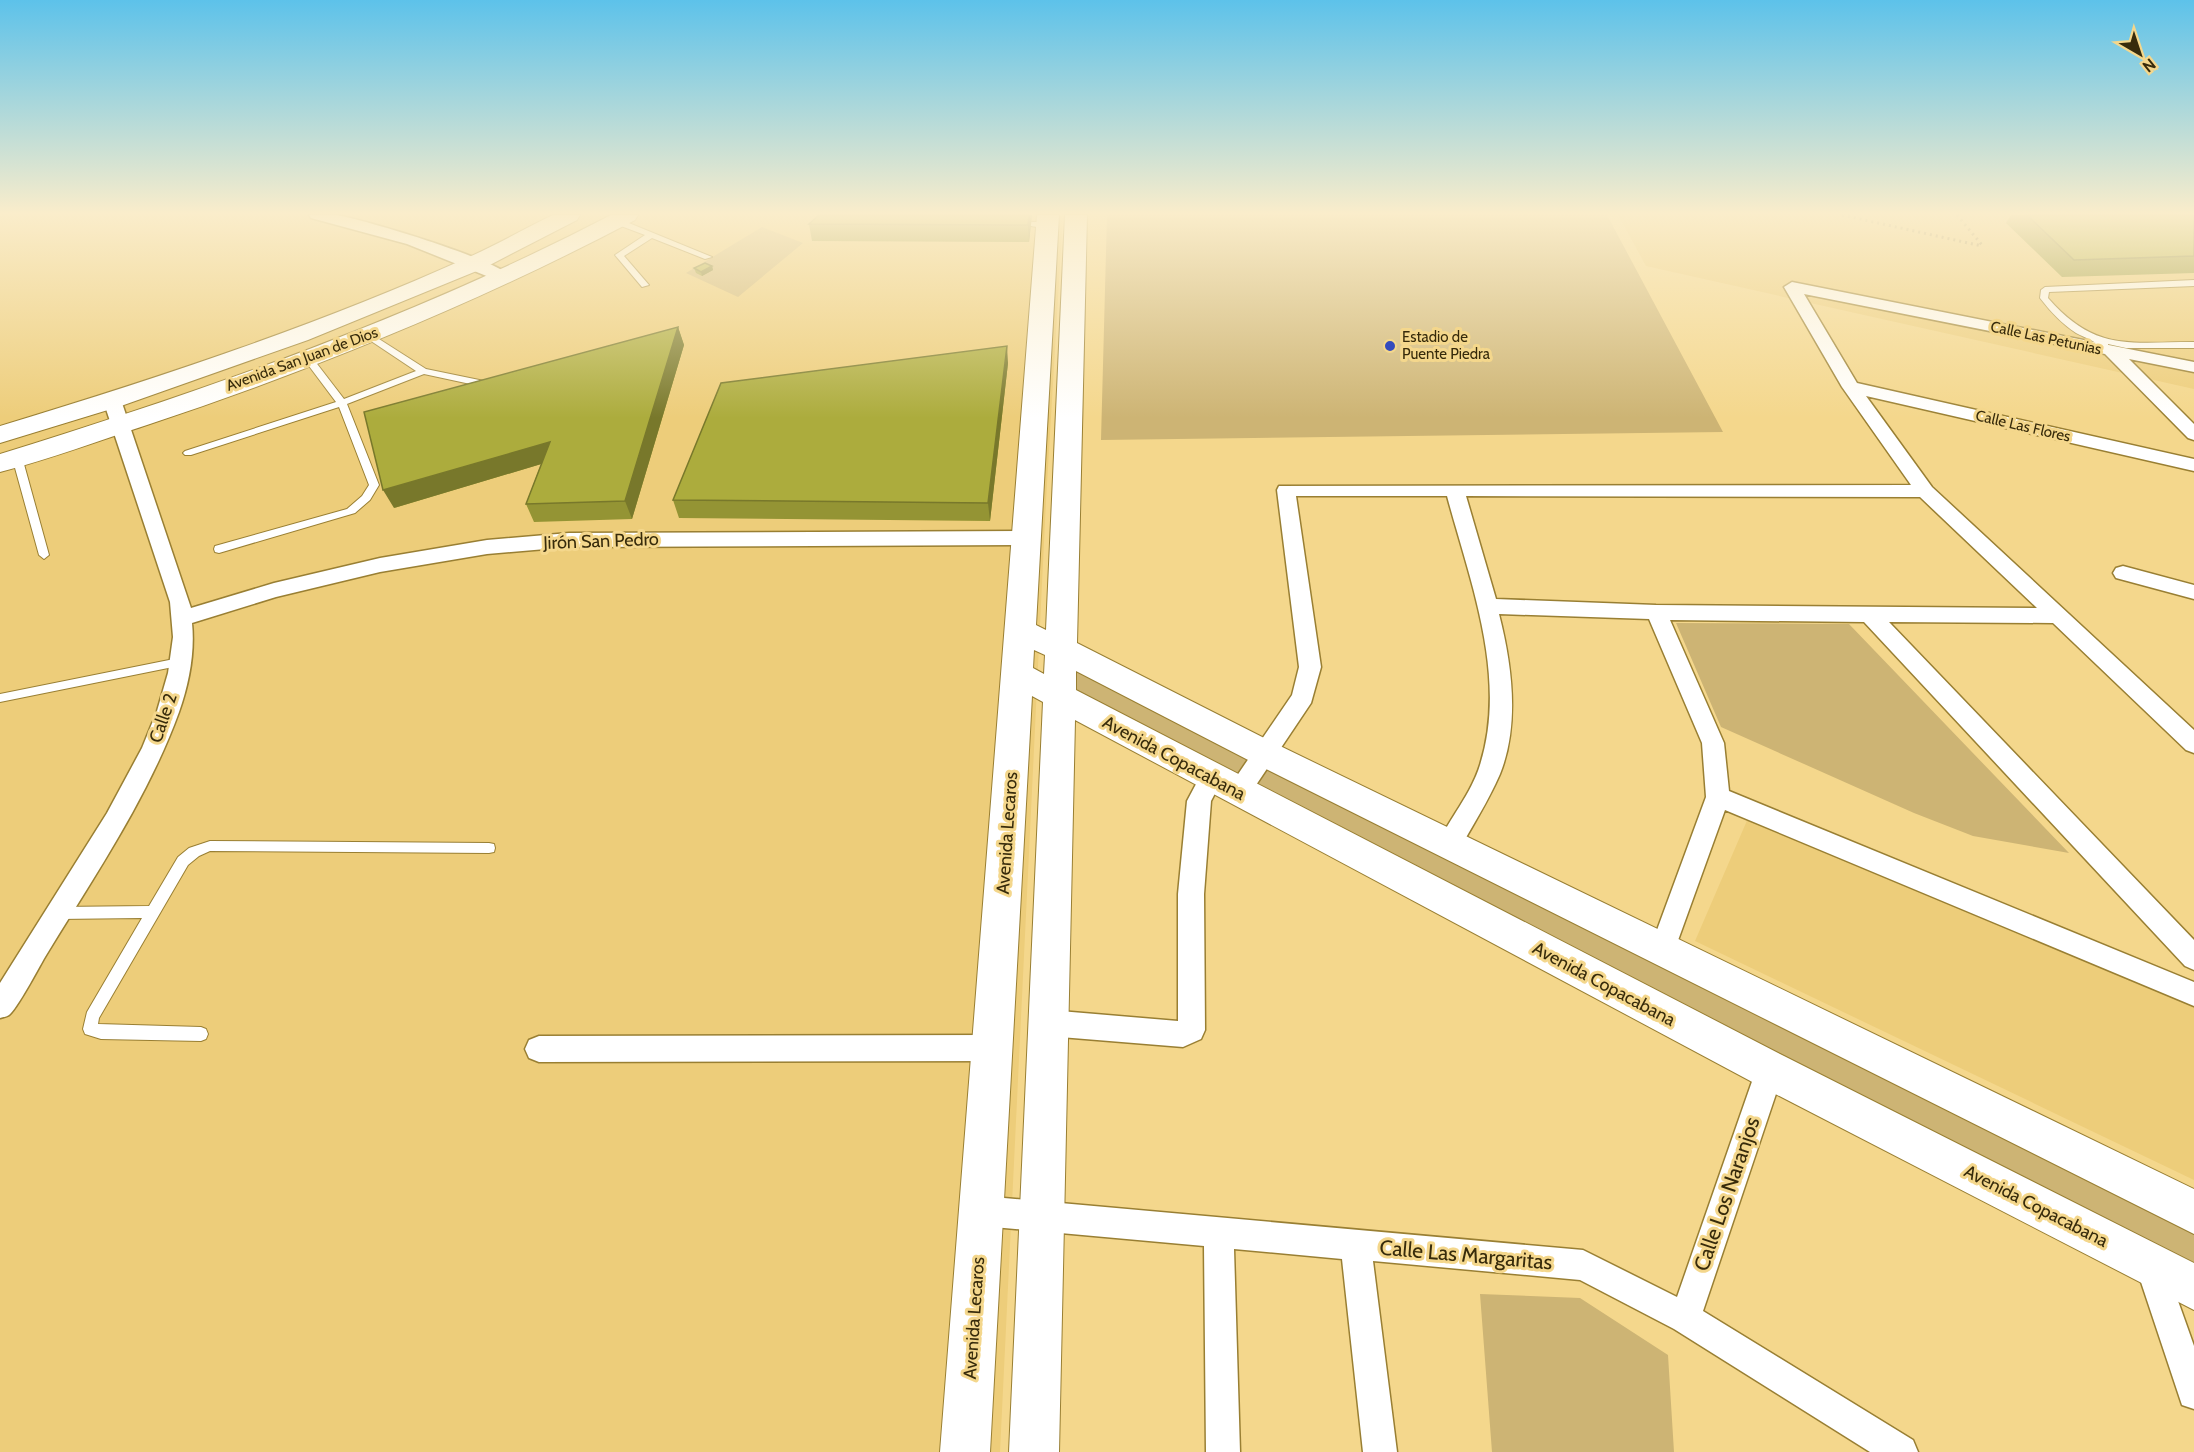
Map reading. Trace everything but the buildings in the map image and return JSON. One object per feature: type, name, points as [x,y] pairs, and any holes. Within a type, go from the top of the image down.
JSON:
[{"type":"main road","name":"Avenida San Juan de Dios","points":[[0,435],[112,400],[298,335],[427,283]]},
{"type":"main road","name":"Avenida San Juan de Dios","points":[[9,460],[308,358],[494,283]]},
{"type":"main road","name":"Avenida Lecaros","points":[[965,1452],[1017,674],[1046,283]]},
{"type":"main road","name":"Avenida Lecaros","points":[[1034,1452],[1060,696],[1052,283]]},
{"type":"main road","points":[[44,422],[51,447]]},
{"type":"main road","points":[[1020,631],[1060,648],[1264,753],[2194,1212]]},
{"type":"main road","name":"Avenida Copacabana","points":[[1017,674],[1770,1070],[2194,1287]]},
{"type":"street","name":"Calle Las Petunias","points":[[1851,387],[1792,287],[2105,346],[2194,367]]},
{"type":"street","points":[[2105,346],[2194,434]]},
{"type":"street","points":[[1851,387],[1925,491],[2055,616],[2194,744]]},
{"type":"street","name":"Calle Las Flores","points":[[1851,387],[2194,465]]},
{"type":"street","name":"Calle 2","points":[[0,1006],[143,770],[162,724],[179,663],[183,618],[112,400]]},
{"type":"street","points":[[1048,1023],[1184,1034],[1191,1030],[1192,882],[1199,801],[1225,785],[1264,753],[1303,697],[1310,668],[1286,490],[1925,491]]},
{"type":"street","points":[[1449,845],[1492,764],[1501,718],[1500,668],[1455,490]]},
{"type":"street","name":"Jirón San Pedro","points":[[183,618],[274,590],[369,567],[487,547],[569,540],[1027,538]]},
{"type":"street","points":[[2123,573],[2194,592]]},
{"type":"street","points":[[1486,606],[1656,612],[1867,612],[2055,616]]},
{"type":"street","points":[[1656,612],[1713,743],[1718,797],[1663,949]]},
{"type":"street","points":[[1867,612],[2194,958]]},
{"type":"street","points":[[1718,797],[2194,994]]},
{"type":"street","points":[[539,1049],[992,1048]]},
{"type":"street","name":"Calle Los Naranjos","points":[[1685,1318],[1770,1070]]},
{"type":"street","name":"Calle Las Margaritas","points":[[982,1211],[1583,1265],[1685,1318],[1901,1452]]},
{"type":"street","points":[[1219,1233],[1223,1452]]},
{"type":"street","points":[[1356,1245],[1380,1452]]},
{"type":"street","points":[[2150,1264],[2194,1393]]},
{"type":"lane","points":[[2194,283],[2045,290],[2044,298],[2058,314],[2084,335],[2105,346],[2194,345]]},
{"type":"lane","points":[[368,335],[423,371],[484,385],[498,384]]},
{"type":"lane","points":[[219,549],[351,510],[366,498],[374,485],[342,404],[308,358]]},
{"type":"lane","points":[[188,453],[342,404],[423,371]]},
{"type":"lane","points":[[9,460],[44,555]]},
{"type":"lane","points":[[0,698],[179,663]]},
{"type":"lane","points":[[201,1034],[101,1032],[90,1029],[92,1017],[153,912],[183,861],[194,852],[210,846],[489,848]]},
{"type":"lane","points":[[58,913],[153,912]]},
{"type":"shaded area","points":[[0,283],[1059,283],[1046,501],[1000,1452],[0,1452]]},
{"type":"shaded area","points":[[707,283],[755,283],[738,297]]},
{"type":"shaded area","name":"Estadio de Puente Piedra","points":[[1105,283],[1643,283],[1723,432],[1101,440]]},
{"type":"shaded area","points":[[1721,283],[2194,283],[2194,389]]},
{"type":"shaded area","points":[[1676,623],[1849,624],[2069,853],[1973,836],[1914,813],[1721,727]]},
{"type":"shaded area","points":[[1064,654],[1258,755],[1235,786],[1064,693]]},
{"type":"shaded area","points":[[1266,760],[2194,1227],[2194,1274],[1246,790]]},
{"type":"shaded area","points":[[1755,802],[2194,993],[2194,1180],[1695,941]]},
{"type":"shaded area","points":[[1480,1294],[1580,1298],[1668,1355],[1674,1452],[1492,1452]]},
{"type":"place","name":"Estadio de Puente Piedra","points":[[1390,346]]}]
